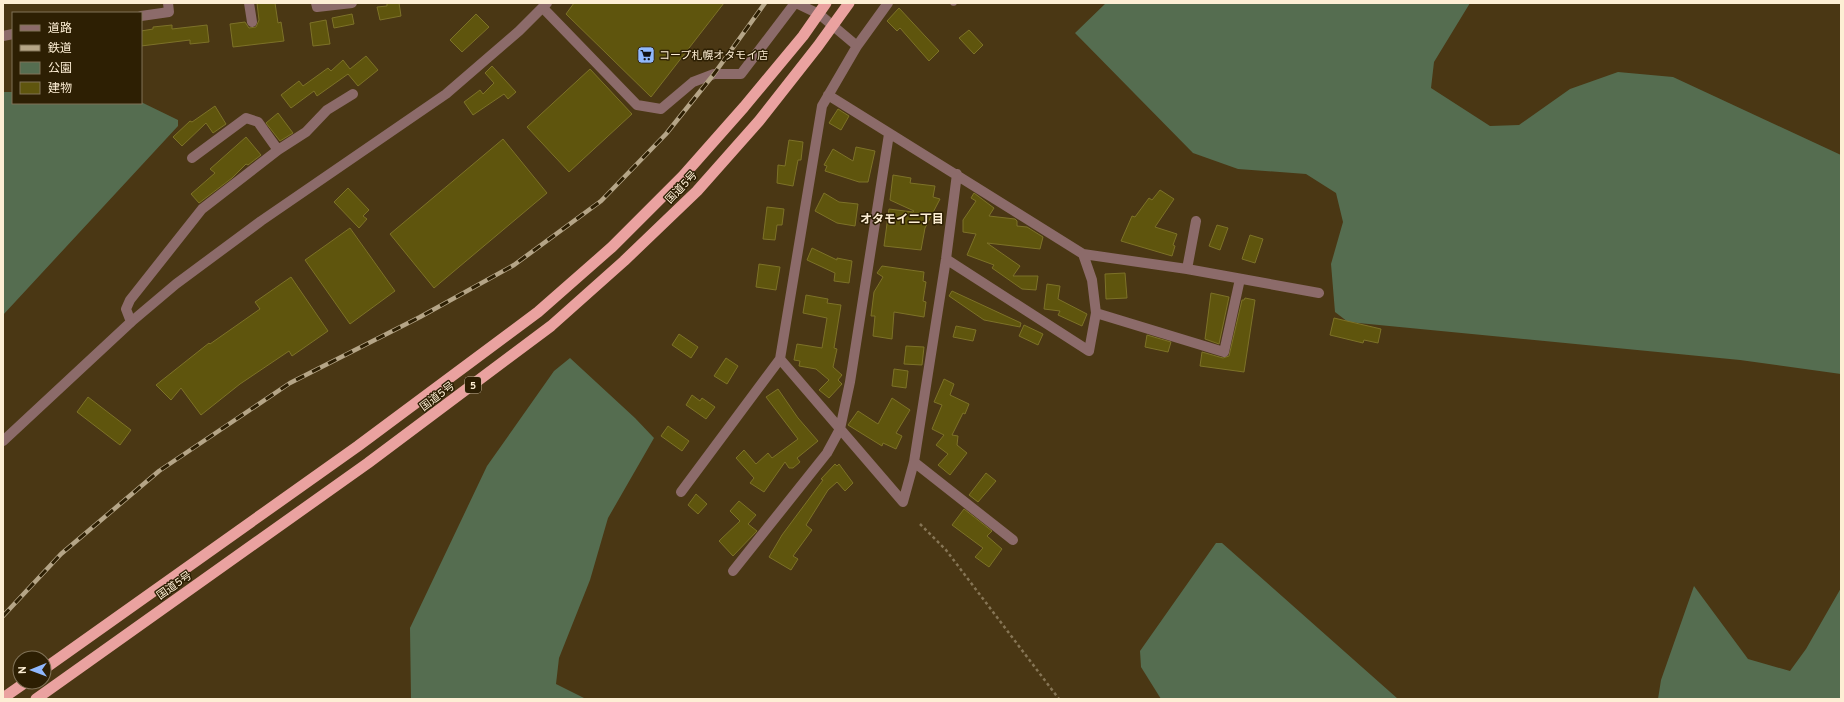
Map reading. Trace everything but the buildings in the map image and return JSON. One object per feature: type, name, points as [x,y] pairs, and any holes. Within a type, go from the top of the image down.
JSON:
[{"type":"highway","name":"国道5号","points":[[52,663],[358,446],[538,312],[612,247],[683,176],[744,107],[819,14],[826,3]]},
{"type":"highway","name":"国道5号","points":[[36,699],[368,463],[551,326],[624,262],[697,191],[759,121],[818,46],[849,3]]},
{"type":"highway","points":[[3,698],[14,690]]},
{"type":"street","points":[[142,16],[169,12],[168,3]]},
{"type":"street","points":[[250,3],[252,22]]},
{"type":"street","points":[[316,3],[317,7],[352,3]]},
{"type":"street","points":[[3,441],[131,322],[176,284],[261,221],[446,94],[545,6],[637,105],[661,109],[693,82],[714,74],[741,74],[795,3],[819,14],[857,46]]},
{"type":"street","points":[[681,492],[780,358],[822,106],[857,46],[888,3]]},
{"type":"street","points":[[131,322],[126,309],[130,300],[202,209],[278,150],[306,132],[326,110],[353,94]]},
{"type":"street","points":[[828,95],[957,174],[1083,254],[1187,269],[1319,293]]},
{"type":"street","points":[[192,158],[246,118],[258,122],[278,150]]},
{"type":"street","points":[[733,571],[827,453],[840,429],[850,382],[890,134]]},
{"type":"street","points":[[780,358],[903,502],[914,462],[946,259],[957,174]]},
{"type":"street","points":[[1187,269],[1196,221]]},
{"type":"street","points":[[946,259],[1089,351],[1096,313],[1092,280],[1083,254]]},
{"type":"street","points":[[1096,313],[1224,352],[1240,279]]},
{"type":"street","points":[[914,462],[1013,540]]},
{"type":"path","points":[[920,524],[946,550],[1059,699]]},
{"type":"green space","points":[[1106,3],[1470,3],[1434,62],[1431,88],[1490,126],[1519,125],[1570,89],[1618,72],[1673,77],[1841,155],[1841,374],[1740,360],[1348,322],[1335,312],[1331,264],[1343,222],[1336,193],[1306,174],[1238,169],[1193,153],[1075,33]]},
{"type":"green space","points":[[3,92],[12,92],[12,104],[142,104],[142,102],[178,120],[178,126],[3,315]]},
{"type":"green space","points":[[570,358],[635,418],[654,438],[608,518],[590,580],[559,658],[556,684],[586,699],[411,699],[410,628],[487,466],[554,371]]},
{"type":"green space","points":[[1216,543],[1222,543],[1398,699],[1161,699],[1141,667],[1140,651]]},
{"type":"green space","points":[[1694,586],[1748,659],[1790,671],[1806,649],[1841,588],[1841,699],[1658,699],[1661,680]]},
{"type":"railway","points":[[3,616],[61,554],[159,471],[290,383],[420,317],[514,265],[601,201],[666,134],[714,74],[765,3]]},
{"type":"place","name":"コープ札幌オタモイ店","points":[[646,55]]},
{"type":"district","name":"オタモイ二丁目","points":[[902,219]]}]
